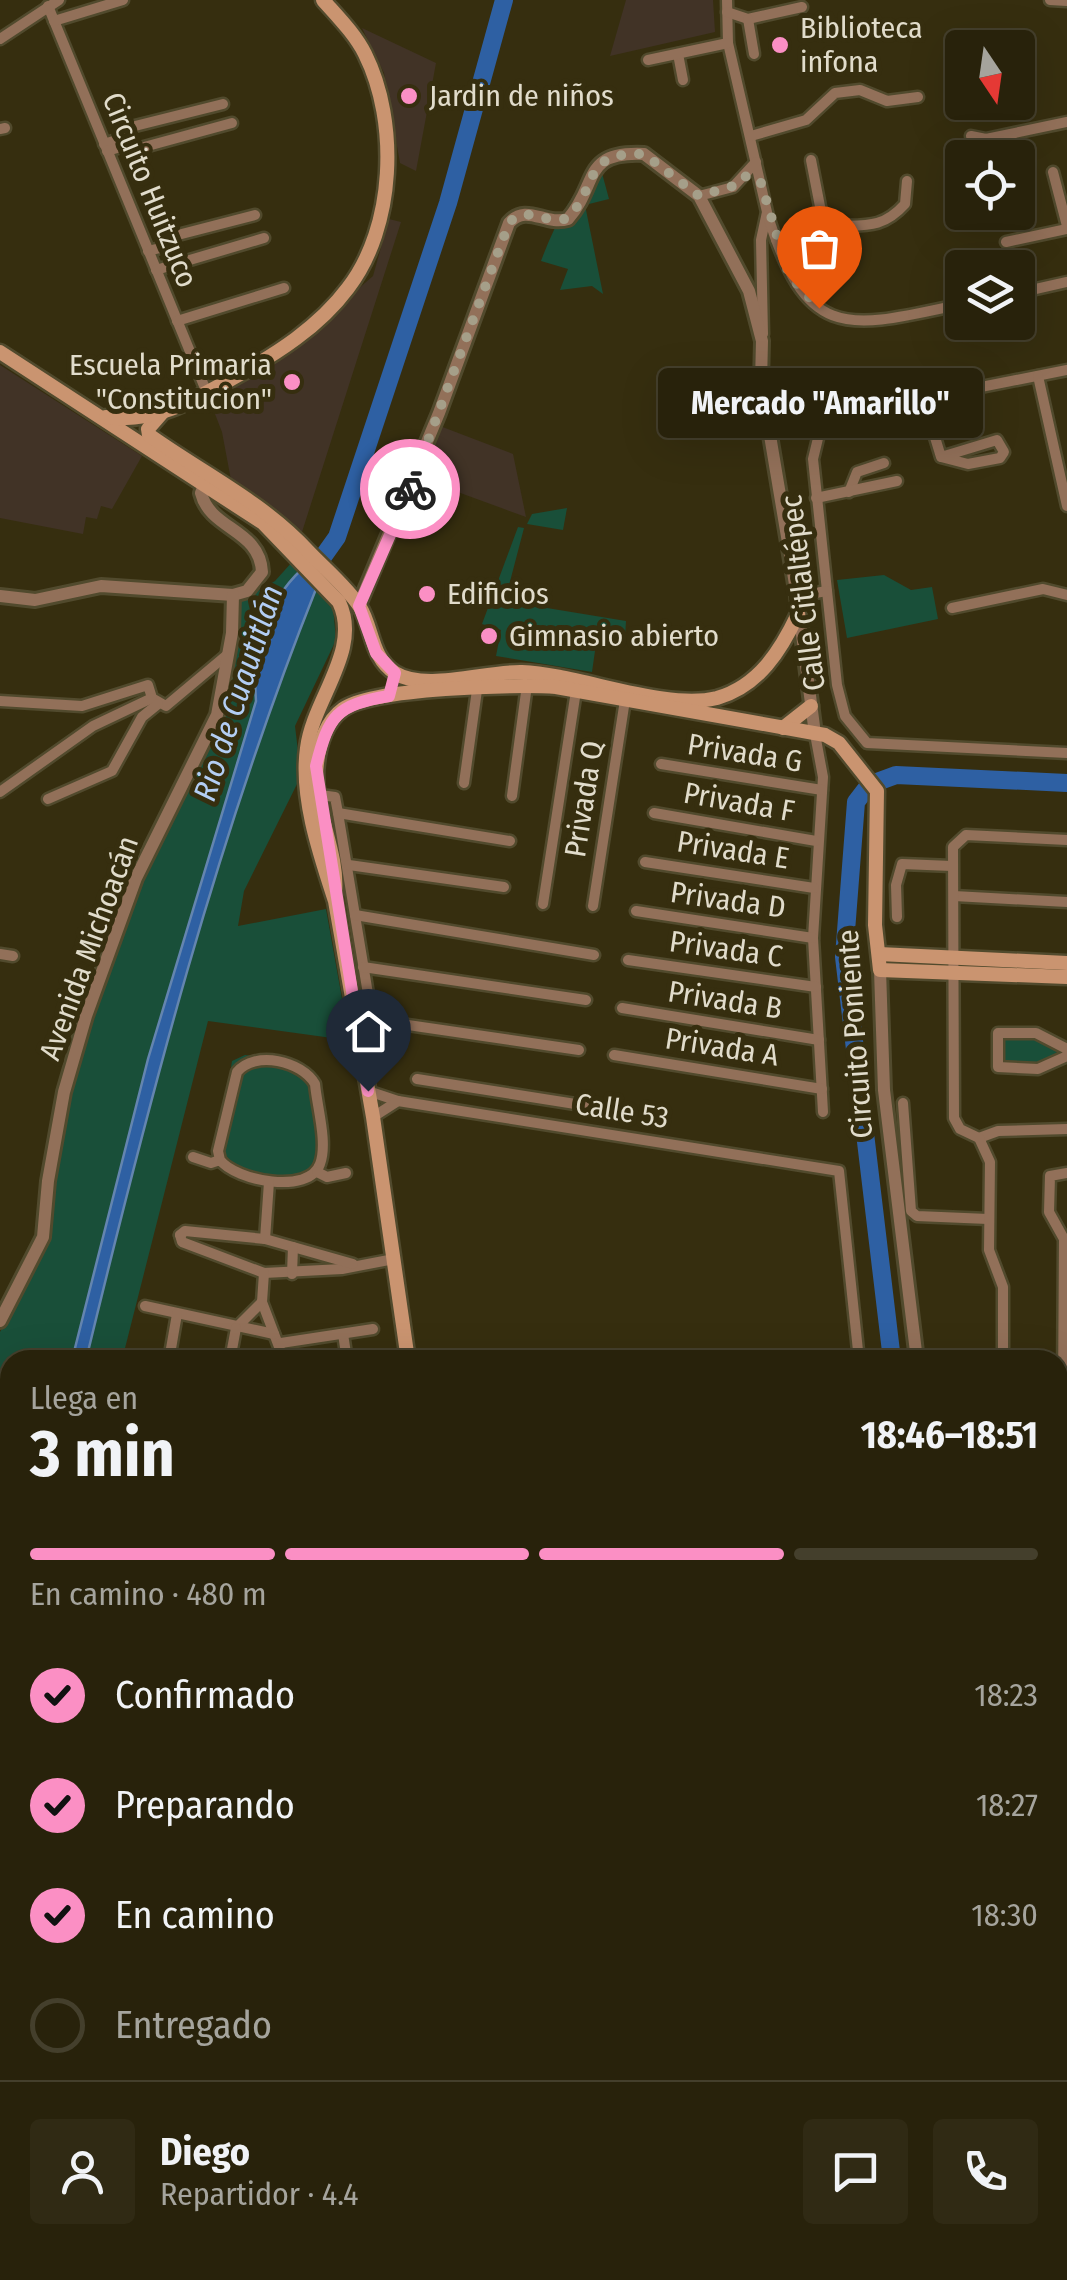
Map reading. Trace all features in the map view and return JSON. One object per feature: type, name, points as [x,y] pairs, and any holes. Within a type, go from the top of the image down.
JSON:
[{"type":"main road","points":[[101,416],[127,420],[162,413],[206,393],[280,350],[334,305],[357,276],[379,216],[388,156],[376,83],[357,39],[323,0]]},
{"type":"main road","points":[[0,352],[207,479]]},
{"type":"main road","points":[[162,413],[148,429],[148,436],[292,542],[326,580],[359,606],[376,653]]},
{"type":"main road","points":[[326,580],[339,602],[346,640],[312,723],[306,766],[326,876],[364,1019],[368,1091],[407,1350]]},
{"type":"main road","points":[[346,640],[376,653],[395,673],[433,681],[477,673],[525,672],[694,702],[744,686],[767,666],[798,614]]},
{"type":"main road","points":[[389,696],[395,673]]},
{"type":"main road","points":[[331,677],[338,690],[356,701]]},
{"type":"main road","points":[[334,898],[336,878],[316,766],[332,718],[356,701],[527,685],[576,690],[815,734]]},
{"type":"main road","points":[[783,728],[811,706]]},
{"type":"main road","name":"Circuito Poniente","points":[[815,734],[838,743],[872,785],[874,926],[880,962]]},
{"type":"main road","points":[[880,962],[1067,964]]},
{"type":"main road","points":[[954,964],[1067,977]]},
{"type":"street","points":[[54,21],[123,0]]},
{"type":"street","points":[[1050,0],[1067,1]]},
{"type":"street","points":[[0,39],[53,3]]},
{"type":"street","name":"Circuito Huitzuco","points":[[53,3],[54,21],[206,393]]},
{"type":"street","points":[[727,6],[748,19],[802,7]]},
{"type":"street","points":[[727,6],[728,43],[767,212],[802,294],[836,318],[872,323],[945,308]]},
{"type":"street","points":[[748,19],[754,54]]},
{"type":"street","points":[[648,60],[728,43]]},
{"type":"street","points":[[678,54],[684,80]]},
{"type":"street","points":[[752,136],[806,120],[835,93],[860,90],[887,101],[918,97]]},
{"type":"street","points":[[106,148],[129,136],[127,128],[223,104]]},
{"type":"street","points":[[970,136],[986,138],[1067,122]]},
{"type":"street","points":[[106,148],[131,144],[133,150],[232,124]]},
{"type":"street","points":[[359,606],[433,429],[509,223],[516,214],[527,212],[549,222],[568,218],[596,166],[609,156],[644,154],[699,196],[725,238],[748,291],[762,341]]},
{"type":"street","points":[[810,160],[824,228]]},
{"type":"street","points":[[699,196],[733,186],[756,162]]},
{"type":"street","points":[[1006,242],[1067,227],[1053,172]]},
{"type":"street","points":[[744,176],[760,180]]},
{"type":"street","points":[[776,240],[824,228],[866,229],[884,224],[906,204],[907,181]]},
{"type":"street","points":[[767,212],[761,240],[761,382],[822,764],[813,938],[823,1112]]},
{"type":"street","points":[[148,251],[172,245],[170,237],[256,215]]},
{"type":"street","points":[[156,270],[264,238]]},
{"type":"street","points":[[1035,289],[1067,282]]},
{"type":"street","points":[[177,321],[284,288]]},
{"type":"street","points":[[940,457],[923,398],[1067,370]]},
{"type":"street","points":[[1038,376],[1067,506]]},
{"type":"street","name":"Calle Citlaltépec","points":[[923,398],[845,414],[820,430],[813,459],[816,498],[845,716],[867,743],[1067,752]]},
{"type":"street","points":[[997,440],[1004,452],[1000,458],[968,464],[940,457],[997,440]]},
{"type":"street","points":[[848,492],[856,472],[884,463]]},
{"type":"street","points":[[0,596],[35,600],[101,586],[233,595],[257,583],[262,561],[251,542],[209,513],[200,493],[207,479]]},
{"type":"street","points":[[816,498],[896,482]]},
{"type":"street","points":[[952,608],[1043,589],[1067,595]]},
{"type":"street","points":[[797,596],[827,591]]},
{"type":"street","name":"Avenida Michoacán","points":[[0,1321],[43,1237],[61,1110],[86,1016],[136,878],[217,715],[229,653],[233,595]]},
{"type":"street","points":[[0,792],[93,726],[155,701],[177,700],[229,653]]},
{"type":"street","points":[[0,700],[82,706],[148,685],[155,701]]},
{"type":"street","points":[[512,796],[527,685]]},
{"type":"street","points":[[464,784],[477,690]]},
{"type":"street","points":[[543,904],[576,690]]},
{"type":"street","name":"Privada Q","points":[[593,906],[625,700]]},
{"type":"street","points":[[48,799],[112,771],[155,701]]},
{"type":"street","name":"Privada G","points":[[661,764],[822,790]]},
{"type":"street","points":[[320,794],[334,797],[350,865],[363,968],[364,1019],[579,1050]]},
{"type":"street","points":[[338,813],[510,841]]},
{"type":"street","name":"Privada F","points":[[654,813],[816,841]]},
{"type":"street","points":[[1003,1350],[1003,1287],[989,1250],[990,1162],[979,1138],[960,1128],[954,1118],[952,866],[957,839],[966,835],[1067,840]]},
{"type":"street","name":"Privada E","points":[[645,862],[814,888]]},
{"type":"street","points":[[896,917],[896,885],[902,864],[952,866]]},
{"type":"street","points":[[350,865],[504,888]]},
{"type":"street","points":[[954,896],[1067,902]]},
{"type":"street","name":"Privada D","points":[[636,911],[813,938]]},
{"type":"street","points":[[355,915],[594,955]]},
{"type":"street","name":"Privada C","points":[[628,960],[816,987]]},
{"type":"street","name":"Circuito Poniente","points":[[880,962],[884,1090],[916,1350]]},
{"type":"street","points":[[363,968],[586,1000]]},
{"type":"street","name":"Privada B","points":[[622,1008],[819,1040]]},
{"type":"street","points":[[998,1033],[1036,1033],[1067,1052],[1038,1069],[998,1067],[998,1033]]},
{"type":"street","name":"Privada A","points":[[614,1055],[822,1089]]},
{"type":"street","points":[[254,1060],[300,1067],[315,1084],[322,1159],[317,1172],[308,1178],[269,1182],[240,1175],[220,1160],[218,1151],[237,1072],[254,1060]]},
{"type":"street","points":[[417,1079],[626,1112]]},
{"type":"street","name":"Calle 53","points":[[368,1091],[398,1101],[838,1171],[857,1350]]},
{"type":"street","points":[[511,1117],[514,1095]]},
{"type":"street","points":[[373,1117],[398,1101]]},
{"type":"street","points":[[904,1104],[911,1212],[917,1216],[988,1219]]},
{"type":"street","points":[[979,1138],[998,1131],[1067,1129]]},
{"type":"street","points":[[193,1157],[211,1163],[220,1160]]},
{"type":"street","points":[[317,1172],[326,1177],[346,1174]]},
{"type":"street","points":[[1064,1350],[1066,1238],[1048,1212],[1049,1179],[1067,1173]]},
{"type":"street","points":[[265,1240],[269,1182]]},
{"type":"street","points":[[353,1264],[265,1240],[185,1231],[180,1236],[182,1242],[264,1273],[292,1274],[394,1260]]},
{"type":"street","points":[[236,1263],[242,1237]]},
{"type":"street","points":[[292,1274],[293,1247]]},
{"type":"street","points":[[264,1273],[262,1302],[281,1350]]},
{"type":"street","points":[[232,1350],[236,1328],[262,1302]]},
{"type":"street","points":[[145,1306],[278,1339],[373,1330]]},
{"type":"street","points":[[171,1350],[177,1314]]},
{"type":"street","points":[[343,1334],[345,1350]]},
{"type":"shaded area","points":[[626,0],[713,0],[715,32],[610,56]]},
{"type":"shaded area","name":"Jardin de niños","points":[[362,28],[436,63],[416,171],[400,163],[384,73]]},
{"type":"shaded area","name":"Escuela Primaria \"Constitucion\"","points":[[389,219],[401,222],[302,532],[231,480],[222,432],[208,396],[280,357],[373,276]]},
{"type":"shaded area","points":[[0,365],[142,456],[112,509],[101,506],[97,519],[86,517],[83,534],[0,518]]},
{"type":"shaded area","points":[[432,423],[513,454],[526,517],[414,476]]},
{"type":"green space","points":[[599,162],[609,199],[585,205],[603,294],[592,286],[560,290],[568,269],[541,261],[565,209]]},
{"type":"green space","points":[[567,508],[563,530],[527,524],[532,514]]},
{"type":"green space","points":[[518,527],[524,528],[507,593],[546,600],[547,608],[626,621],[625,638],[597,637],[592,672],[496,656],[501,630],[482,624]]},
{"type":"green space","points":[[293,561],[333,606],[336,640],[295,726],[301,776],[244,891],[238,926],[326,909],[348,1032],[332,1038],[208,1021],[125,1350],[0,1350],[0,1332],[47,1243],[70,1091],[138,888],[169,820],[225,718],[240,601],[275,581]]},
{"type":"green space","points":[[884,575],[911,590],[932,587],[938,619],[847,638],[837,580]]},
{"type":"green space","points":[[998,1034],[1037,1034],[1059,1051],[1043,1062],[999,1062]]},
{"type":"green space","points":[[245,1055],[296,1061],[314,1071],[320,1142],[304,1178],[247,1176],[217,1156],[232,1061]]},
{"type":"water","points":[[301,570],[316,589],[247,778],[187,970],[89,1350],[75,1350],[148,1059],[256,701],[259,647],[270,614]]},
{"type":"waterway","name":"Rio de Cuautitlán","points":[[310,575],[337,537],[448,203],[504,0]]},
{"type":"waterway","points":[[877,782],[896,775],[1067,783]]},
{"type":"waterway","points":[[866,789],[856,802],[844,957],[891,1350]]},
{"type":"way so far","points":[[410,489],[509,223],[516,214],[527,212],[549,222],[568,218],[576,210],[596,166],[609,156],[644,154],[699,196],[733,186],[744,176],[760,180],[789,275],[802,294],[819,308]]},
{"type":"place","name":"Biblioteca infona","points":[[780,45]]},
{"type":"place","name":"Jardin de niños","points":[[409,96]]},
{"type":"place","name":"Mercado \"Amarillo\"","points":[[819,308]]},
{"type":"place","name":"Escuela Primaria \"Constitucion\"","points":[[292,382]]},
{"type":"place","name":"Edificios","points":[[427,594]]},
{"type":"place","name":"Gimnasio abierto","points":[[489,636]]},
{"type":"route","points":[[368,1091],[344,964],[334,898],[336,878],[316,766],[332,718],[356,701],[389,696],[396,681],[395,673],[376,653],[359,606],[410,489]]}]
